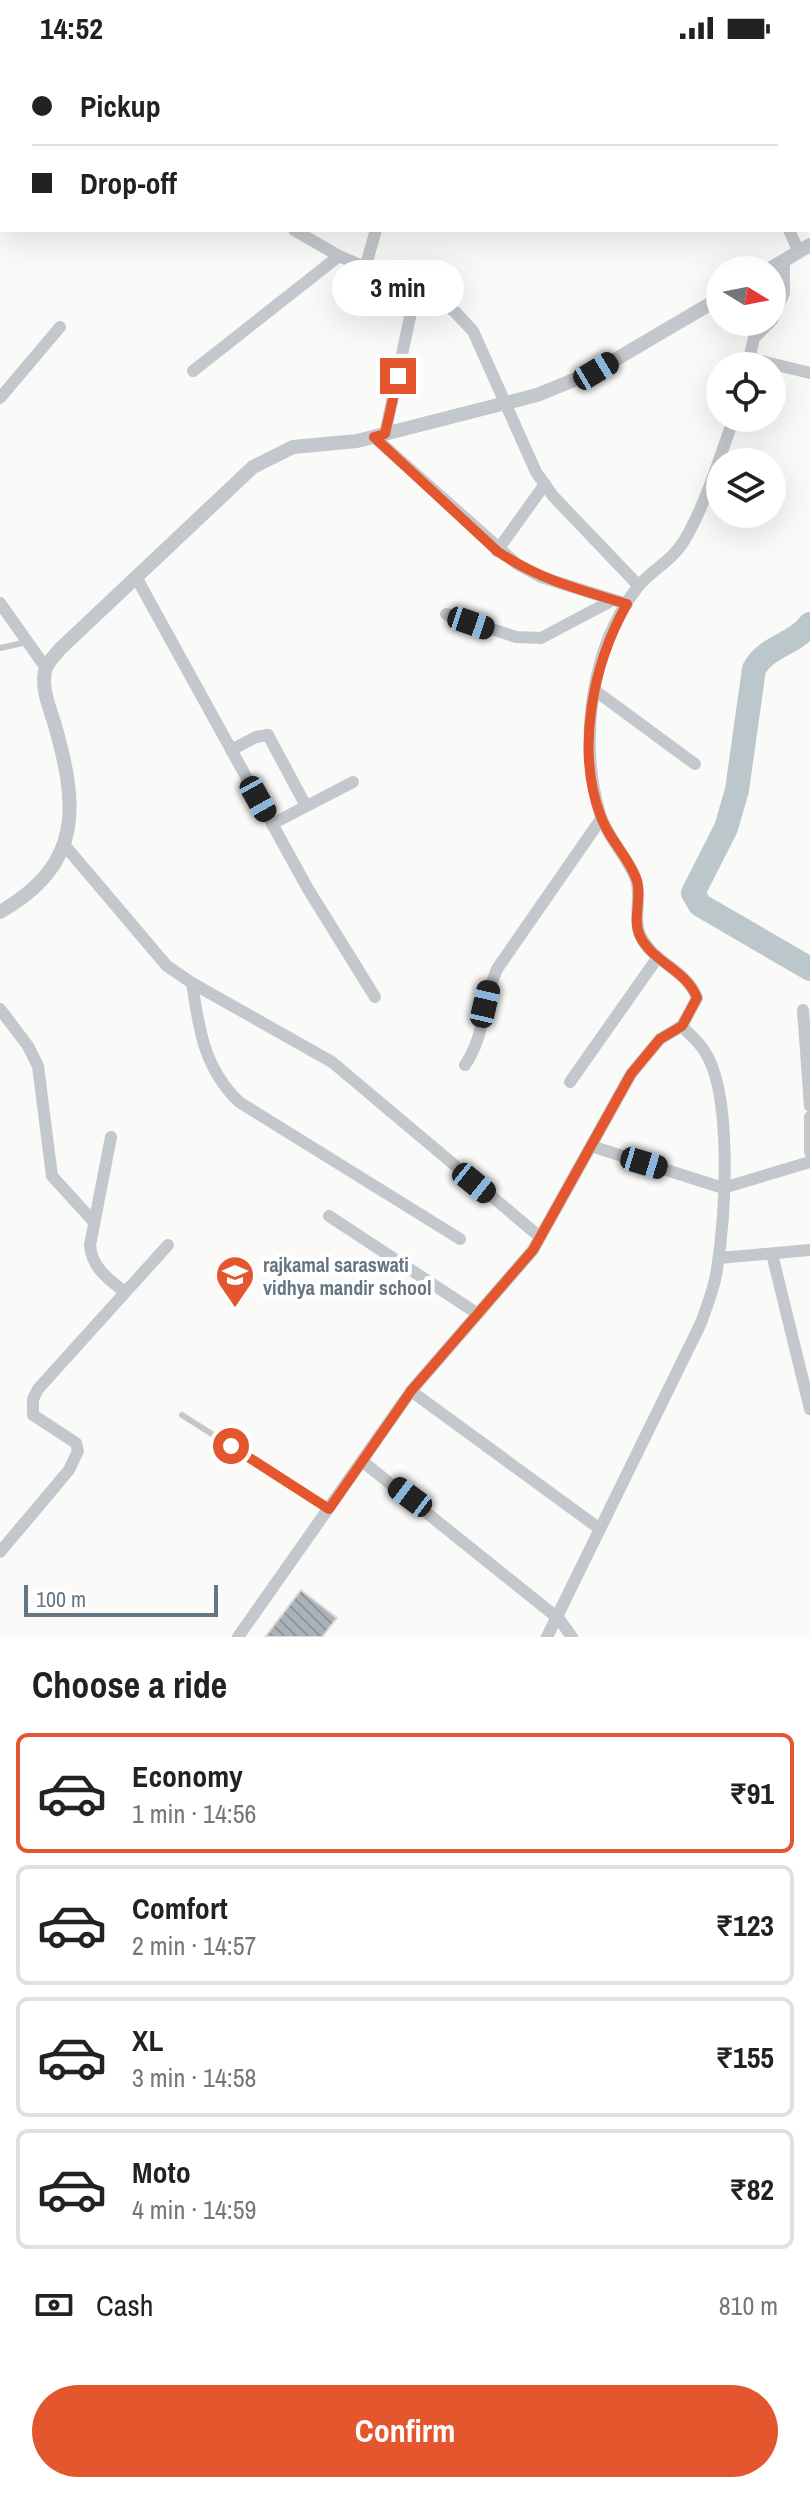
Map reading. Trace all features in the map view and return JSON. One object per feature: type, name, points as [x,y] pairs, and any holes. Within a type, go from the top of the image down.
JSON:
[{"type":"street","points":[[297,232],[339,256],[416,289],[455,312],[473,331],[545,484],[638,585]]},
{"type":"street","points":[[365,268],[375,232]]},
{"type":"street","points":[[786,260],[805,249],[791,232]]},
{"type":"street","points":[[193,371],[339,256]]},
{"type":"street","points":[[380,436],[416,289]]},
{"type":"street","points":[[46,668],[60,649],[266,459],[308,444],[380,436],[507,405],[596,371],[706,306]]},
{"type":"street","points":[[0,398],[5,382],[60,327]]},
{"type":"street","points":[[786,369],[810,373]]},
{"type":"street","points":[[238,1637],[411,1391],[540,1237],[631,1074],[660,1039],[682,1026],[697,998],[692,984],[658,957],[639,935],[639,898],[634,874],[601,819],[589,760],[604,652],[638,585],[671,560],[684,540],[728,432]]},
{"type":"street","points":[[380,436],[497,551],[541,577],[627,604]]},
{"type":"street","points":[[497,551],[545,484]]},
{"type":"street","points":[[136,577],[308,889],[375,997]]},
{"type":"street","points":[[446,614],[516,637],[541,638],[613,600]]},
{"type":"street","points":[[0,603],[46,668],[46,695],[69,781],[71,808],[66,847],[55,865],[25,896],[0,912]]},
{"type":"street","points":[[597,692],[695,764]]},
{"type":"street","points":[[231,750],[256,737],[268,735],[306,806]]},
{"type":"street","points":[[272,824],[353,782]]},
{"type":"street","points":[[465,1065],[475,1050],[489,986],[497,969],[601,819]]},
{"type":"street","points":[[66,847],[143,941],[192,983],[332,1062],[540,1237]]},
{"type":"street","points":[[570,1082],[658,957]]},
{"type":"street","points":[[192,983],[210,1066],[221,1084],[239,1102],[460,1239]]},
{"type":"street","points":[[0,1009],[28,1046],[38,1066],[52,1176],[94,1222]]},
{"type":"street","points":[[803,1010],[810,1106]]},
{"type":"street","points":[[547,1637],[559,1619],[701,1323],[719,1258],[724,1145],[713,1070],[704,1049],[682,1026]]},
{"type":"street","points":[[810,1117],[810,1152]]},
{"type":"street","points":[[111,1137],[94,1222],[91,1257],[102,1274],[125,1292]]},
{"type":"street","points":[[591,1146],[723,1188],[810,1162]]},
{"type":"street","points":[[329,1216],[478,1314]]},
{"type":"street","points":[[0,1552],[69,1470],[78,1451],[76,1443],[33,1415],[33,1399],[168,1245]]},
{"type":"street","points":[[719,1258],[810,1250]]},
{"type":"street","points":[[772,1254],[810,1409]]},
{"type":"street","points":[[411,1391],[600,1529]]},
{"type":"street","points":[[362,1461],[559,1619],[572,1637]]},
{"type":"lane","points":[[0,648],[27,642]]},
{"type":"lane","points":[[182,1415],[329,1509]]},
{"type":"building","points":[[301,1590],[337,1618],[322,1637],[265,1637]]},
{"type":"waterway","points":[[810,624],[796,637],[766,655],[754,669],[737,790],[726,828],[693,893],[700,905],[810,969]]},
{"type":"place","name":"rajkamal saraswati vidhya mandir school","points":[[235,1309]]},
{"type":"route","points":[[231,1446],[329,1509],[411,1391],[533,1250],[631,1074],[660,1039],[682,1026],[697,998],[692,984],[658,957],[639,935],[637,883],[601,819],[594,793],[589,760],[591,721],[604,652],[627,604],[541,577],[497,551],[374,437],[385,434],[398,376]]}]
